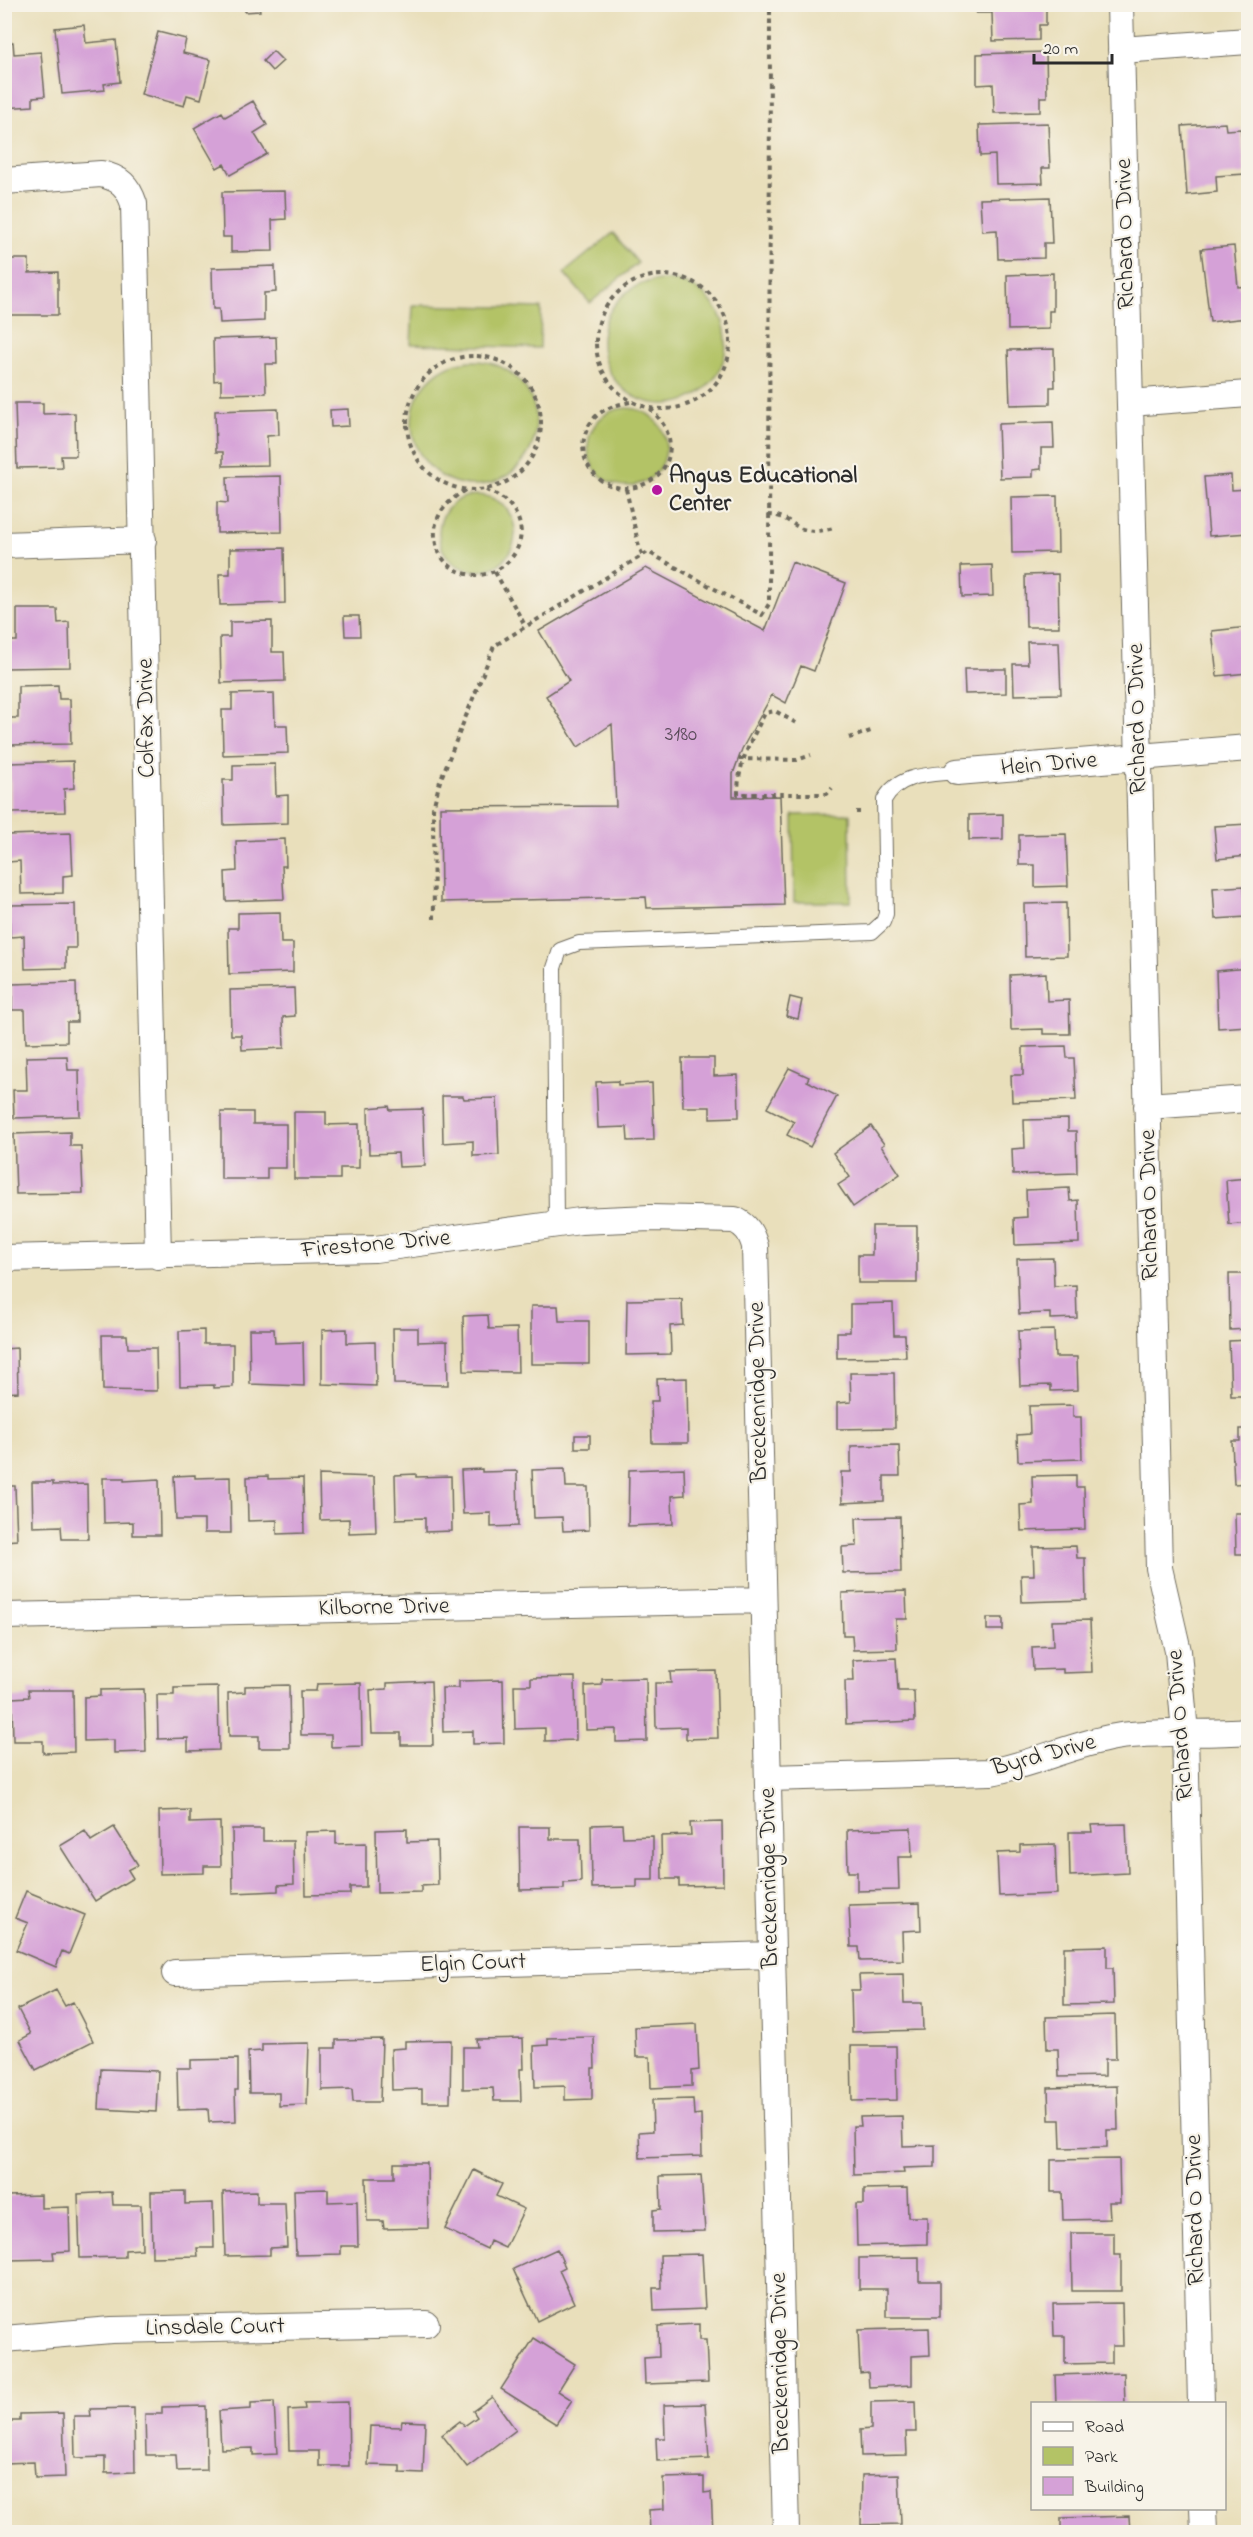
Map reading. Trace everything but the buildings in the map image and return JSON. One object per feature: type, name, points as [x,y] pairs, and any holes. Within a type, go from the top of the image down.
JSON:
[{"type":"street","name":"Richard O Drive","points":[[1120,4],[1159,1568],[1178,1652],[1185,1733],[1201,2402]]},
{"type":"street","points":[[1121,50],[1248,41]]},
{"type":"street","name":"Colfax Drive","points":[[4,181],[101,174],[124,183],[134,204],[158,1256]]},
{"type":"street","points":[[1130,403],[1248,394]]},
{"type":"street","points":[[4,545],[143,540]]},
{"type":"street","name":"Hein Drive","points":[[957,772],[1248,748]]},
{"type":"street","points":[[1147,1106],[1248,1099]]},
{"type":"street","name":"Firestone Drive","points":[[4,1258],[375,1249],[556,1224],[650,1218],[724,1218],[746,1225]]},
{"type":"street","name":"Breckenridge Drive","points":[[746,1225],[755,1246],[786,2532]]},
{"type":"street","name":"Kilborne Drive","points":[[4,1616],[763,1600]]},
{"type":"street","name":"Byrd Drive","points":[[768,1778],[991,1773],[1113,1738],[1152,1733],[1248,1731]]},
{"type":"street","name":"Elgin Court","points":[[175,1972],[772,1955]]},
{"type":"street","name":"Linsdale Court","points":[[4,2339],[111,2330],[426,2324]]},
{"type":"street","points":[[1203,2510],[1204,2532]]},
{"type":"lane","points":[[556,1224],[554,968],[560,950],[579,943],[872,932],[883,922],[886,914],[882,810],[888,792],[895,785],[921,774],[957,772]]},
{"type":"path","points":[[434,919],[433,808],[440,781],[494,646],[648,552],[762,615],[769,604],[770,4]]},
{"type":"path","points":[[667,275],[690,280],[709,292],[723,311],[730,333],[729,355],[721,376],[705,394],[686,405],[663,409],[649,408],[631,401],[608,379],[598,360],[596,339],[600,318],[611,300],[627,286],[646,277],[667,275]]},
{"type":"path","points":[[477,356],[499,361],[519,372],[533,390],[540,411],[540,435],[532,456],[518,473],[498,485],[485,489],[465,490],[436,477],[420,463],[410,444],[407,423],[410,402],[420,384],[435,368],[454,359],[477,356]]},
{"type":"path","points":[[631,401],[612,406],[599,413],[589,424],[584,437],[583,452],[588,466],[596,477],[608,485],[626,489],[649,483],[660,474],[667,462],[668,435],[662,422],[649,408]]},
{"type":"path","points":[[465,490],[449,500],[440,512],[435,533],[439,554],[448,565],[461,573],[475,576],[495,572],[512,559],[521,533],[512,507],[502,498],[485,489]]},
{"type":"path","points":[[626,489],[639,547],[643,555]]},
{"type":"path","points":[[768,515],[775,515],[806,532],[834,528]]},
{"type":"path","points":[[495,572],[526,627]]},
{"type":"path","points":[[796,723],[774,711],[767,711],[741,760],[738,794],[827,794],[832,788]]},
{"type":"path","points":[[849,738],[874,730]]},
{"type":"path","points":[[741,760],[797,760],[811,755]]},
{"type":"green space","points":[[613,233],[638,263],[590,303],[564,273]]},
{"type":"green space","points":[[664,280],[688,285],[708,298],[721,318],[726,342],[721,366],[708,386],[688,399],[664,404],[640,399],[620,386],[607,366],[602,342],[607,318],[620,298],[640,285]]},
{"type":"green space","points":[[413,305],[541,308],[540,348],[411,344]]},
{"type":"green space","points":[[474,361],[498,366],[518,379],[531,399],[536,423],[531,447],[518,467],[498,480],[474,485],[450,480],[430,467],[417,447],[412,423],[417,399],[430,379],[450,366]]},
{"type":"green space","points":[[627,408],[642,411],[659,425],[666,447],[663,462],[649,479],[627,486],[612,483],[595,469],[588,447],[591,432],[605,415]]},
{"type":"green space","points":[[477,495],[492,498],[504,506],[512,518],[515,533],[512,548],[504,560],[492,568],[477,571],[462,568],[450,560],[442,548],[439,533],[442,518],[450,506],[462,498]]},
{"type":"green space","points":[[850,814],[851,902],[794,902],[793,815]]},
{"type":"place","name":"Angus Educational Center","points":[[657,490]]}]
